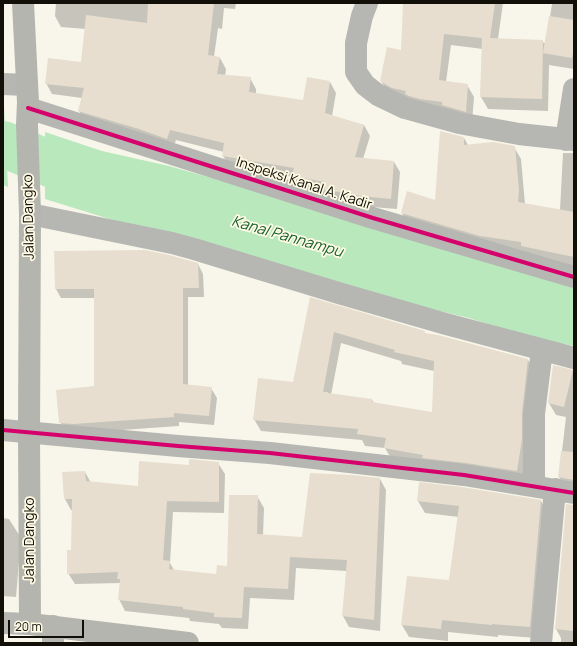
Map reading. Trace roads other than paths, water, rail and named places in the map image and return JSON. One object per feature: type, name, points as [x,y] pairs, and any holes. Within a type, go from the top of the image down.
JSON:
[{"type":"main road","name":"Jalan Dangko","points":[[23,3],[27,85],[29,207],[30,624]]},
{"type":"main road","points":[[30,624],[53,635],[188,643]]},
{"type":"street","points":[[367,3],[362,16],[356,43],[356,72],[365,85],[378,96],[405,108],[459,123],[519,134],[570,140],[574,89]]},
{"type":"street","points":[[3,84],[27,85]]},
{"type":"street","name":"Inspeksi Kanal A. Kadir","points":[[27,116],[574,277]]},
{"type":"street","points":[[29,207],[194,248],[342,294],[446,324],[574,358]]},
{"type":"street","points":[[534,486],[534,414],[542,350]]},
{"type":"street","points":[[3,430],[270,453],[464,475],[564,491],[541,643]]},
{"type":"street","points":[[3,623],[30,624]]},
{"type":"water","points":[[4,104],[8,187],[3,185]]},
{"type":"water","points":[[45,132],[102,151],[169,166],[258,191],[574,287],[574,346],[525,336],[469,318],[419,306],[119,222],[45,199]]},
{"type":"waterway","name":"Kanal Pannampu","points":[[3,144],[93,182],[104,185]]}]
